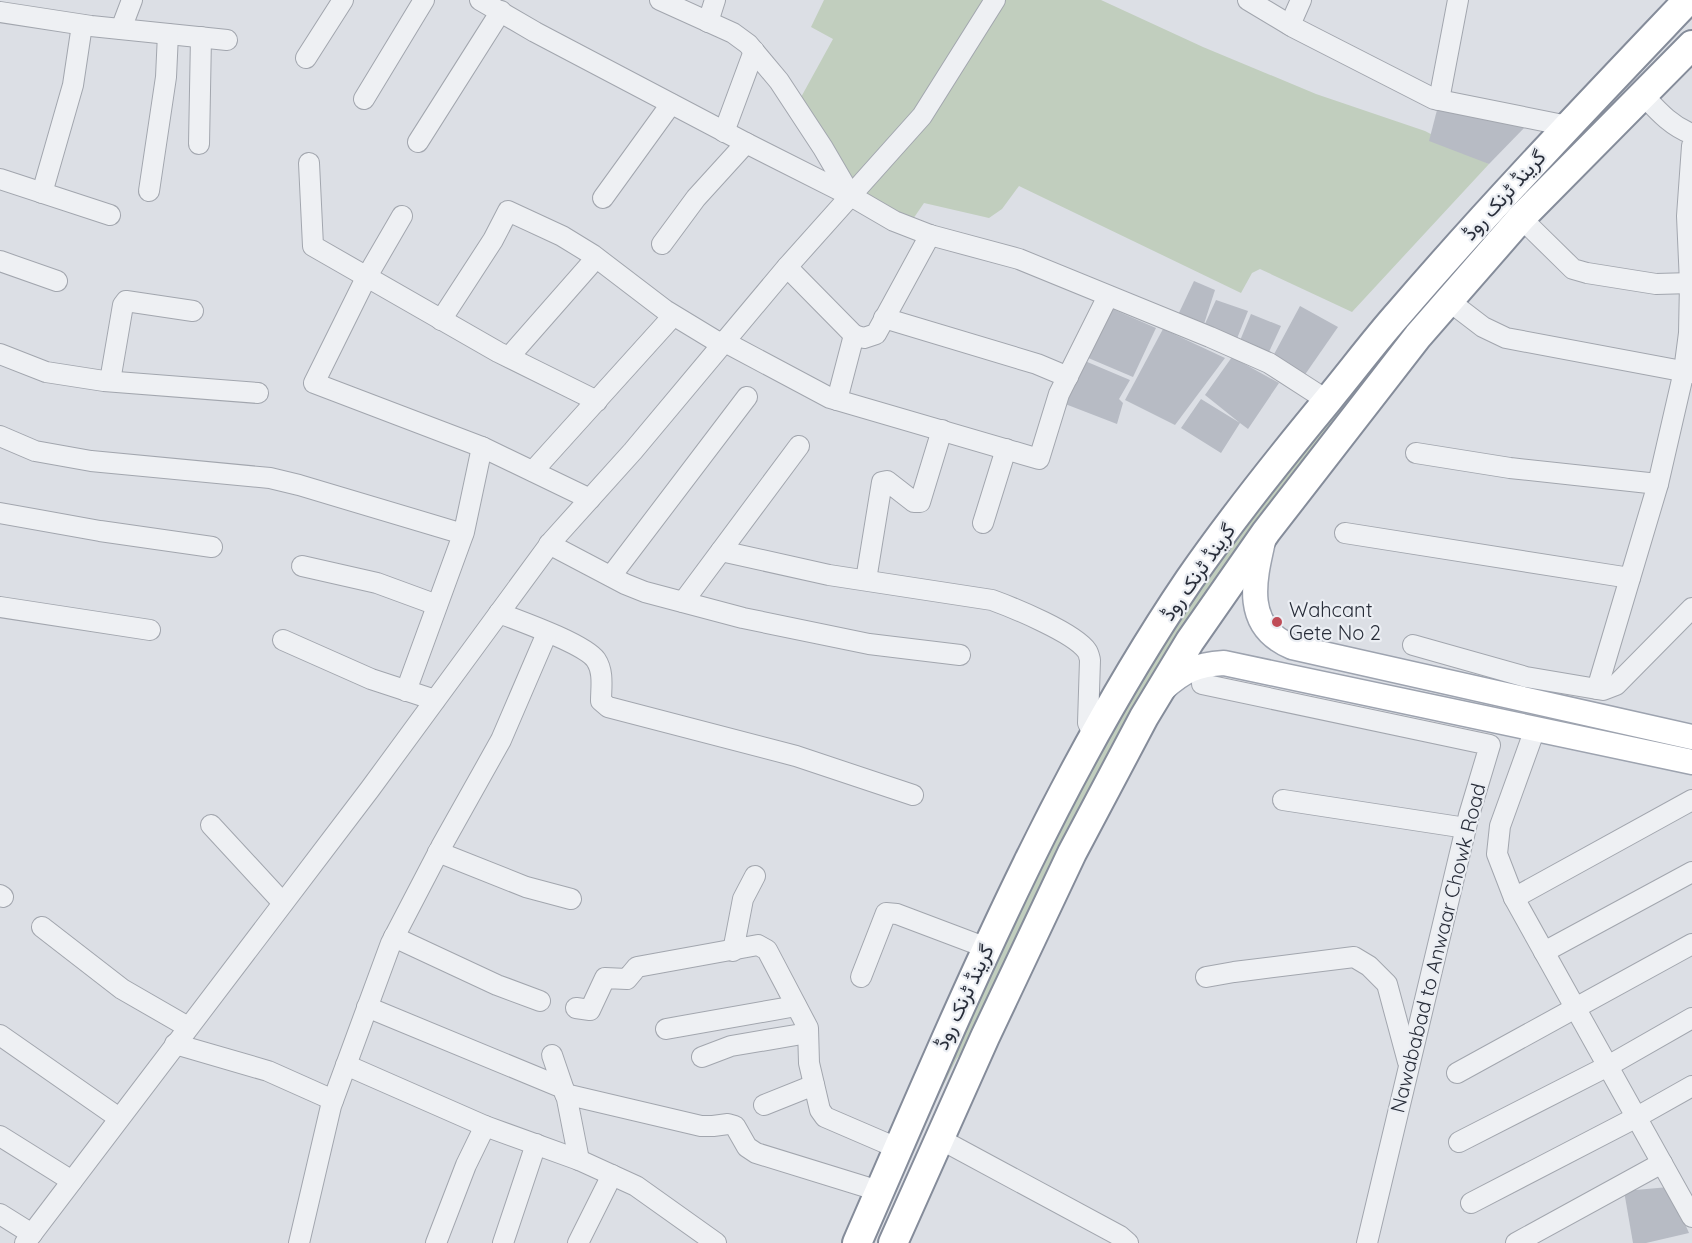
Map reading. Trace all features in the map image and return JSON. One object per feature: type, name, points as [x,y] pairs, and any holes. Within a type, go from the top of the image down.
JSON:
[{"type":"highway","name":"گرینڈ ٹرنک روڈ","points":[[857,1243],[897,1148],[1035,847],[1094,736],[1138,661],[1190,580],[1289,446],[1397,315],[1510,187],[1688,0]]},
{"type":"highway","name":"گرینڈ ٹرنک روڈ","points":[[893,1243],[985,1037],[1072,853],[1156,695],[1190,641],[1266,532],[1418,336],[1521,218],[1692,45]]},
{"type":"highway","points":[[1397,315],[1418,336]]},
{"type":"main road","points":[[1266,532],[1257,567],[1254,599],[1265,625],[1277,640],[1304,649],[1692,737]]},
{"type":"main road","points":[[1156,695],[1184,672],[1207,664],[1224,663],[1692,762]]},
{"type":"main road","points":[[1612,746],[1615,720]]},
{"type":"street","points":[[121,29],[132,0]]},
{"type":"street","points":[[306,58],[343,0]]},
{"type":"street","points":[[364,99],[424,0]]},
{"type":"street","points":[[480,0],[535,32],[851,196],[894,221],[930,235],[1019,259],[1269,363],[1328,400]]},
{"type":"street","points":[[660,0],[733,33],[748,44],[786,91],[851,196]]},
{"type":"street","points":[[708,22],[715,0]]},
{"type":"street","points":[[0,1214],[29,1238],[283,903],[549,544],[633,451],[787,267],[922,116],[995,0]]},
{"type":"street","points":[[1248,0],[1290,25],[1438,100],[1568,126]]},
{"type":"street","points":[[1290,25],[1301,0]]},
{"type":"street","points":[[1438,100],[1458,0]]},
{"type":"street","points":[[417,142],[501,11]]},
{"type":"street","points":[[0,12],[82,25],[227,40]]},
{"type":"street","points":[[42,193],[73,85],[82,25]]},
{"type":"street","points":[[149,191],[166,77],[168,34]]},
{"type":"street","points":[[199,144],[201,37]]},
{"type":"street","points":[[724,132],[754,51]]},
{"type":"street","points":[[1643,95],[1678,129],[1692,134]]},
{"type":"street","points":[[603,198],[671,104]]},
{"type":"street","points":[[663,244],[696,198],[746,143]]},
{"type":"street","points":[[1597,689],[1658,484],[1688,372],[1691,283],[1687,216],[1692,146]]},
{"type":"street","points":[[309,163],[313,246],[509,357],[597,400]]},
{"type":"street","points":[[0,179],[110,216]]},
{"type":"street","points":[[441,320],[493,240],[508,211],[561,236],[596,258],[673,316],[837,400],[1039,459],[1059,394],[1108,296]]},
{"type":"street","points":[[402,216],[366,278],[314,383],[482,447],[590,499]]},
{"type":"street","points":[[1521,218],[1573,269],[1656,284],[1691,283]]},
{"type":"street","points":[[787,267],[854,335],[864,338],[876,334],[930,235]]},
{"type":"street","points":[[509,357],[596,258]]},
{"type":"street","points":[[0,261],[57,281]]},
{"type":"street","points":[[110,381],[123,305],[126,301],[193,311]]},
{"type":"street","points":[[1449,301],[1483,327],[1506,338],[1688,372]]},
{"type":"street","points":[[533,471],[673,316]]},
{"type":"street","points":[[884,318],[1036,364],[1068,377]]},
{"type":"street","points":[[837,400],[854,335]]},
{"type":"street","points":[[0,354],[46,372],[110,381],[258,393]]},
{"type":"street","points":[[611,576],[747,397]]},
{"type":"street","points":[[866,580],[882,482],[887,481],[914,502],[920,502],[942,430]]},
{"type":"street","points":[[0,436],[35,451],[91,461],[270,478],[463,534]]},
{"type":"street","points":[[682,602],[800,446]]},
{"type":"street","points":[[406,691],[463,534],[482,447]]},
{"type":"street","points":[[983,523],[1006,449]]},
{"type":"street","points":[[1416,453],[1510,468],[1658,484]]},
{"type":"street","points":[[0,513],[100,531],[212,547]]},
{"type":"street","points":[[1345,533],[1630,578]]},
{"type":"street","points":[[549,544],[645,592],[682,602],[744,618],[869,644],[960,655]]},
{"type":"street","points":[[722,550],[829,575],[992,600],[1071,637],[1088,651],[1090,660],[1088,723],[1094,736]]},
{"type":"street","points":[[302,566],[377,582],[437,605]]},
{"type":"street","points":[[0,607],[150,630]]},
{"type":"street","points":[[1413,645],[1526,677],[1603,690],[1616,685],[1692,608]]},
{"type":"street","points":[[499,613],[582,648],[596,659],[601,673],[601,701],[608,707],[796,756],[913,795]]},
{"type":"street","points":[[300,1243],[333,1100],[394,937],[438,852],[501,740],[547,633]]},
{"type":"street","points":[[283,640],[371,679],[435,700]]},
{"type":"street","name":"Nawababad to Anwaar Chowk Road","points":[[1202,684],[1491,745],[1466,828],[1367,1243]]},
{"type":"street","points":[[1535,729],[1500,826],[1497,854],[1514,898],[1662,1163],[1690,1207]]},
{"type":"street","points":[[1282,800],[1466,828]]},
{"type":"street","points":[[1514,898],[1692,800]]},
{"type":"street","points":[[211,825],[283,903]]},
{"type":"street","points":[[438,852],[526,887],[571,899]]},
{"type":"street","points":[[1544,951],[1692,872]]},
{"type":"street","points":[[733,951],[743,899],[755,876]]},
{"type":"street","points":[[861,977],[886,913],[897,914],[987,948]]},
{"type":"street","points":[[42,927],[122,989],[188,1027]]},
{"type":"street","points":[[394,937],[497,985],[540,1001]]},
{"type":"street","points":[[1458,1073],[1692,944]]},
{"type":"street","points":[[576,1008],[590,1010],[605,978],[627,979],[637,967],[758,945],[767,950],[808,1033],[809,1063],[820,1110],[825,1117],[897,1148]]},
{"type":"street","points":[[1206,977],[1354,957],[1361,960],[1387,984],[1409,1064]]},
{"type":"street","points":[[666,1029],[796,1006]]},
{"type":"street","points":[[368,1007],[564,1091],[701,1126],[728,1124],[735,1126],[747,1147],[756,1153],[879,1191]]},
{"type":"street","points":[[1459,1142],[1608,1065],[1692,1018]]},
{"type":"street","points":[[702,1057],[731,1046],[808,1033]]},
{"type":"street","points":[[0,1035],[119,1118]]},
{"type":"street","points":[[175,1044],[268,1071],[333,1100]]},
{"type":"street","points":[[552,1055],[564,1091],[579,1160]]},
{"type":"street","points":[[346,1065],[485,1126],[579,1160],[636,1186],[716,1243]]},
{"type":"street","points":[[764,1105],[814,1085]]},
{"type":"street","points":[[1471,1203],[1692,1086]]},
{"type":"street","points":[[436,1243],[466,1165],[485,1126]]},
{"type":"street","points":[[0,1136],[72,1181]]},
{"type":"street","points":[[940,1139],[1045,1194],[1120,1236],[1128,1243]]},
{"type":"street","points":[[503,1243],[536,1144]]},
{"type":"street","points":[[1516,1243],[1662,1163]]},
{"type":"street","points":[[578,1243],[612,1175]]},
{"type":"green space","points":[[824,0],[1101,0],[1203,47],[1316,94],[1425,131],[1489,164],[1352,312],[1260,269],[1252,273],[1241,293],[1019,186],[1002,209],[989,218],[924,203],[913,219],[857,190],[800,99],[833,39],[811,27]]},
{"type":"green space","points":[[1391,350],[1281,501],[971,1039],[956,1060],[936,1100],[874,1243],[864,1243],[1043,847],[1202,577],[1248,525],[1378,358]]},
{"type":"building","points":[[1437,110],[1527,125],[1489,164],[1429,141]]},
{"type":"building","points":[[1194,281],[1215,290],[1203,327],[1177,317]]},
{"type":"building","points":[[1216,300],[1248,311],[1236,341],[1204,326]]},
{"type":"building","points":[[1300,306],[1338,327],[1304,376],[1272,358]]},
{"type":"building","points":[[1108,307],[1156,328],[1133,377],[1086,357]]},
{"type":"building","points":[[1251,314],[1281,326],[1268,354],[1239,343]]},
{"type":"building","points":[[1163,329],[1225,358],[1175,425],[1125,400]]},
{"type":"building","points":[[1232,357],[1279,383],[1248,429],[1205,395]]},
{"type":"building","points":[[1085,361],[1130,380],[1119,399],[1123,403],[1117,424],[1060,402]]},
{"type":"building","points":[[1201,399],[1240,423],[1221,453],[1181,428]]},
{"type":"building","points":[[1669,1187],[1689,1233],[1646,1243],[1633,1243],[1624,1191]]},
{"type":"place","name":"Wahcant Gete No 2","points":[[1277,622]]}]
